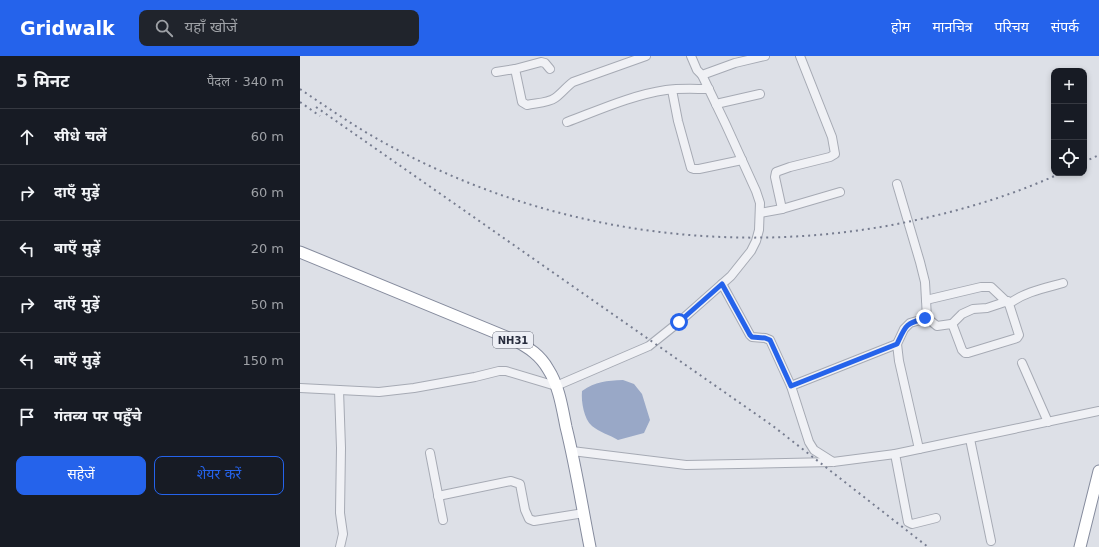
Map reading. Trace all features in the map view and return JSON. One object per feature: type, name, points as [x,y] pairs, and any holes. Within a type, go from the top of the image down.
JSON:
[{"type":"highway","name":"NH31","points":[[300,252],[516,341],[531,349],[540,357],[548,369],[556,386],[572,451],[590,547]]},
{"type":"highway","points":[[1080,547],[1099,471]]},
{"type":"street","points":[[515,69],[522,102],[527,105],[549,101],[556,97],[573,82],[646,56]]},
{"type":"street","points":[[300,388],[379,392],[414,388],[499,371],[506,371],[556,386],[653,343],[679,322],[731,276],[751,251],[759,230],[760,213],[760,203],[756,190],[709,89],[702,75],[697,70],[691,56]]},
{"type":"street","points":[[702,75],[736,63],[765,56]]},
{"type":"street","points":[[782,209],[775,177],[776,172],[790,166],[830,157],[835,154],[832,137],[800,56]]},
{"type":"street","points":[[496,72],[541,62],[545,63],[550,69]]},
{"type":"street","points":[[567,122],[632,99],[672,90],[709,89]]},
{"type":"street","points":[[672,90],[678,121],[691,168],[694,170],[742,160]]},
{"type":"street","points":[[716,104],[760,94]]},
{"type":"street","points":[[897,184],[925,282],[927,318],[937,326],[952,324],[962,314],[973,309],[987,308],[1008,303],[1030,293],[1063,283]]},
{"type":"street","points":[[760,213],[782,209],[840,192]]},
{"type":"street","points":[[722,284],[750,335],[752,337],[770,340],[791,386],[809,442],[814,450],[833,462]]},
{"type":"street","points":[[926,300],[981,287],[991,287],[1008,303],[1019,335],[1014,340],[965,353],[962,350],[952,324]]},
{"type":"street","points":[[919,450],[898,362],[897,344],[904,329],[910,322],[927,318]]},
{"type":"street","points":[[791,386],[897,344]]},
{"type":"street","points":[[1022,363],[1048,422]]},
{"type":"street","points":[[339,390],[341,448],[340,513],[343,534],[340,547]]},
{"type":"street","points":[[572,451],[686,465],[833,462],[919,450],[1099,411]]},
{"type":"street","points":[[970,439],[991,541]]},
{"type":"street","points":[[430,453],[443,520]]},
{"type":"street","points":[[895,454],[908,522],[912,524],[936,518]]},
{"type":"street","points":[[438,496],[511,481],[520,484],[525,510],[529,520],[534,521],[584,513]]},
{"type":"water","points":[[623,380],[634,384],[642,394],[650,420],[644,433],[618,440],[598,430],[589,423],[584,410],[582,391],[597,383]]},
{"type":"railway","points":[[300,89],[367,133],[428,165],[491,191],[555,212],[621,226],[688,235],[756,238],[824,234],[892,225],[935,216],[999,198],[1054,176]]},
{"type":"railway","points":[[300,102],[320,116]]},
{"type":"railway","points":[[316,107],[773,426],[928,547]]},
{"type":"railway","points":[[1087,161],[1099,155]]},
{"type":"route","points":[[679,322],[722,284],[750,335],[752,337],[768,338],[770,340],[791,386],[897,344],[904,329],[910,322],[925,318]]}]
